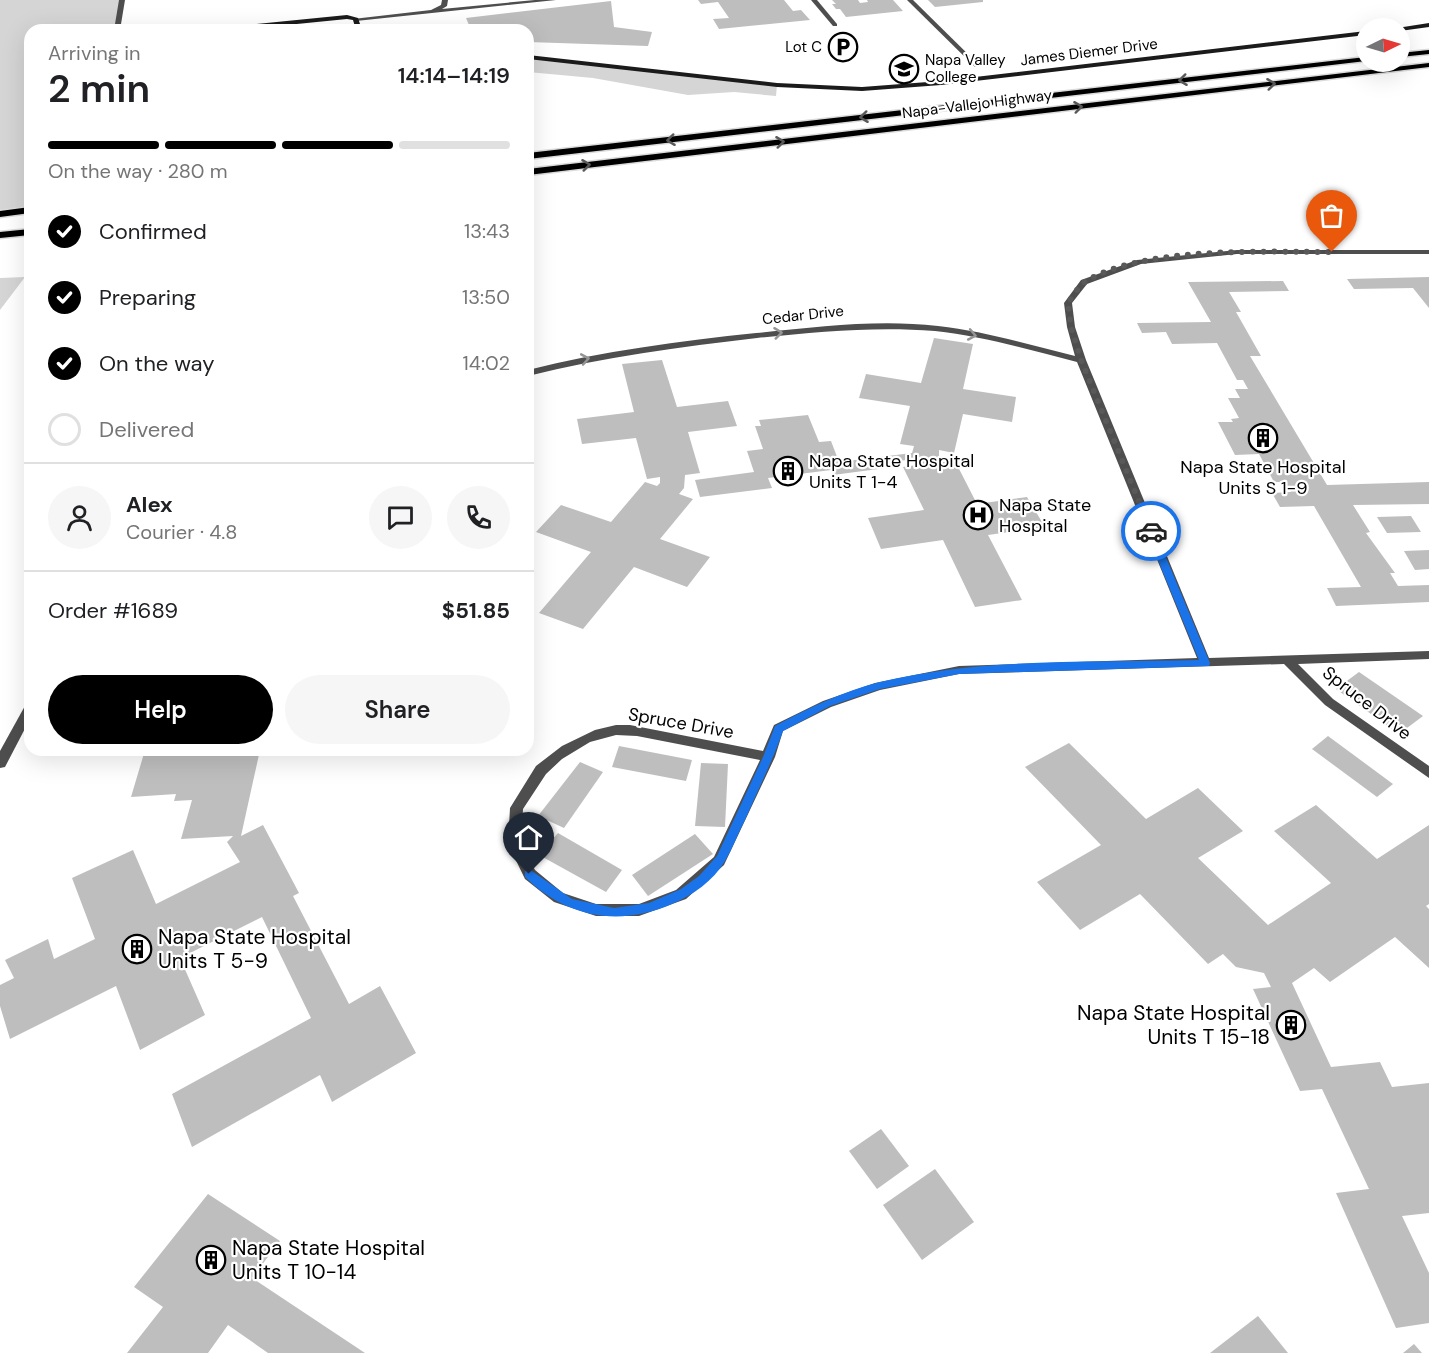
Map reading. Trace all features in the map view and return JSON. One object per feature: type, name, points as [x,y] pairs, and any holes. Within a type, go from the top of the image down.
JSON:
[{"type":"main road","points":[[1410,54],[1429,52]]},
{"type":"main road","name":"Napa-Vallejo Highway","points":[[534,155],[1356,60]]},
{"type":"main road","name":"Napa-Vallejo Highway","points":[[534,171],[1429,65]]},
{"type":"main road","points":[[0,216],[24,211]]},
{"type":"main road","points":[[0,216],[24,214]]},
{"type":"main road","points":[[0,235],[24,233]]},
{"type":"street","points":[[118,24],[122,0]]},
{"type":"street","points":[[432,12],[444,6],[445,0]]},
{"type":"street","points":[[319,24],[554,0]]},
{"type":"street","points":[[814,0],[835,25]]},
{"type":"street","points":[[910,0],[976,66]]},
{"type":"street","points":[[356,19],[358,24]]},
{"type":"street","points":[[303,24],[346,21]]},
{"type":"street","points":[[1410,28],[1429,25]]},
{"type":"street","name":"James Diemer Drive","points":[[534,58],[777,85],[862,89],[941,83],[1356,34]]},
{"type":"street","points":[[1205,663],[1081,360],[1071,327],[1068,303],[1084,282],[1130,265],[1186,256],[1237,252],[1429,252]]},
{"type":"street","name":"Cedar Drive","points":[[534,372],[572,362],[683,345],[817,328],[864,326],[917,327],[969,334],[1081,360]]},
{"type":"street","name":"Spruce Drive","points":[[769,757],[624,730],[592,737],[558,755],[536,775],[527,788],[519,802],[514,820],[516,849],[529,874],[540,885],[569,903],[614,913],[650,908],[693,887],[721,859],[769,757],[778,728],[826,704],[879,686],[959,670],[1429,655]]},
{"type":"street","name":"Spruce Drive","points":[[1286,659],[1329,702],[1429,773]]},
{"type":"street","points":[[0,763],[24,717]]},
{"type":"shaded area","points":[[0,0],[122,0],[118,24],[24,24],[24,211],[0,214]]},
{"type":"shaded area","points":[[534,58],[777,85],[776,96],[734,92],[688,95],[593,78],[534,73]]},
{"type":"shaded area","points":[[24,277],[0,310],[0,278]]},
{"type":"building","points":[[698,0],[784,0],[793,11],[801,10],[810,20],[719,29],[713,19],[729,18],[718,2],[701,4]]},
{"type":"building","points":[[832,0],[858,0],[860,3],[868,2],[867,0],[893,0],[903,11],[846,17],[840,9],[836,9],[832,4],[836,4]]},
{"type":"building","points":[[928,0],[983,0],[983,2],[935,7]]},
{"type":"building","points":[[611,1],[614,27],[652,32],[648,46],[534,42],[534,24],[469,24],[466,18]]},
{"type":"building","points":[[1429,277],[1429,308],[1413,288],[1354,289],[1347,279]]},
{"type":"building","name":"Napa State Hospital Units S 1-9","points":[[1283,281],[1289,291],[1229,292],[1241,312],[1236,312],[1261,356],[1250,356],[1327,485],[1429,482],[1429,504],[1353,505],[1370,532],[1366,533],[1395,573],[1390,573],[1398,586],[1429,585],[1429,602],[1336,606],[1327,588],[1361,587],[1314,506],[1280,507],[1272,493],[1291,492],[1285,482],[1274,482],[1259,454],[1235,455],[1218,422],[1233,422],[1231,419],[1239,418],[1228,398],[1240,398],[1235,389],[1248,389],[1243,380],[1237,380],[1217,343],[1172,344],[1166,332],[1142,333],[1137,323],[1211,322],[1188,282]]},
{"type":"building","name":"Napa State Hospital Units T 1-4","points":[[934,338],[973,344],[963,389],[1016,397],[1012,422],[963,414],[954,453],[939,450],[939,459],[942,462],[955,461],[977,504],[1027,497],[1045,527],[988,535],[1022,600],[975,607],[943,540],[881,549],[868,518],[924,510],[903,467],[917,465],[914,459],[899,461],[901,466],[833,475],[831,470],[768,478],[772,488],[700,497],[695,480],[754,472],[747,451],[763,449],[755,426],[761,426],[759,420],[808,415],[819,442],[831,441],[839,462],[912,453],[914,446],[900,444],[910,406],[859,398],[866,374],[921,383]]},
{"type":"building","points":[[662,360],[677,407],[728,401],[737,426],[688,432],[700,473],[685,475],[684,488],[679,494],[693,499],[660,539],[710,557],[687,587],[634,567],[583,629],[539,613],[591,552],[536,532],[561,505],[611,522],[645,482],[657,486],[660,483],[660,477],[647,479],[636,438],[582,444],[577,419],[634,412],[622,364]]},
{"type":"building","points":[[1411,516],[1421,532],[1387,533],[1377,517]]},
{"type":"building","points":[[1429,550],[1429,569],[1415,570],[1404,551]]},
{"type":"building","points":[[1359,672],[1423,716],[1399,734],[1336,689]]},
{"type":"building","points":[[1328,736],[1393,784],[1377,797],[1312,749]]},
{"type":"building","name":"Napa State Hospital Units T 15-18","points":[[1069,743],[1146,819],[1198,788],[1243,831],[1198,858],[1268,925],[1331,883],[1274,831],[1316,805],[1377,859],[1429,825],[1429,904],[1426,906],[1429,909],[1429,968],[1395,937],[1330,982],[1314,968],[1292,983],[1331,1067],[1380,1062],[1392,1087],[1429,1083],[1429,1213],[1402,1216],[1429,1273],[1429,1323],[1396,1328],[1336,1193],[1369,1189],[1322,1089],[1300,1091],[1253,989],[1271,987],[1264,973],[1236,967],[1223,954],[1208,964],[1140,894],[1080,930],[1037,882],[1101,845],[1025,767]]},
{"type":"building","points":[[619,746],[692,760],[686,781],[612,767]]},
{"type":"building","name":"Napa State Hospital Units T 5-9","points":[[143,756],[259,756],[241,836],[263,825],[299,893],[293,896],[349,1004],[380,986],[416,1053],[332,1102],[320,1075],[192,1147],[172,1094],[311,1018],[262,917],[180,958],[205,1015],[140,1050],[116,986],[10,1039],[0,1006],[0,985],[14,978],[5,960],[48,939],[54,959],[95,939],[72,878],[133,850],[156,904],[240,862],[227,842],[233,836],[181,839],[192,800],[174,801],[176,794],[131,797]]},
{"type":"building","points":[[580,762],[603,772],[564,828],[538,816]]},
{"type":"building","points":[[701,763],[728,764],[725,827],[695,826]]},
{"type":"building","points":[[558,833],[622,870],[606,892],[539,855]]},
{"type":"building","points":[[695,834],[713,854],[648,896],[632,875]]},
{"type":"building","points":[[881,1129],[909,1166],[877,1189],[849,1151]]},
{"type":"building","points":[[935,1169],[974,1222],[922,1260],[883,1205]]},
{"type":"building","name":"Napa State Hospital Units T 10-14","points":[[208,1194],[280,1241],[252,1278],[365,1353],[268,1353],[228,1325],[208,1353],[127,1353],[163,1307],[134,1287]]},
{"type":"building","points":[[1258,1316],[1288,1353],[1210,1353]]},
{"type":"building","points":[[1414,1344],[1422,1353],[1403,1353]]},
{"type":"way so far","points":[[1151,531],[1081,360],[1071,327],[1068,303],[1084,282],[1140,262],[1237,252],[1332,252]]},
{"type":"place","name":"Lot C","points":[[843,47]]},
{"type":"place","name":"Napa Valley College","points":[[904,69]]},
{"type":"place","name":"Napa State Hospital Units S 1-9","points":[[1263,438]]},
{"type":"place","name":"Napa State Hospital Units T 1-4","points":[[788,471]]},
{"type":"place","name":"Napa State Hospital","points":[[978,515]]},
{"type":"place","name":"Napa State Hospital Units T 5-9","points":[[137,949]]},
{"type":"place","name":"Napa State Hospital Units T 15-18","points":[[1291,1025]]},
{"type":"place","name":"Napa State Hospital Units T 10-14","points":[[211,1260]]},
{"type":"route","points":[[529,874],[540,885],[569,903],[595,911],[614,913],[650,908],[685,893],[703,879],[721,859],[769,757],[778,728],[826,704],[879,686],[959,670],[1205,663],[1151,531]]}]
